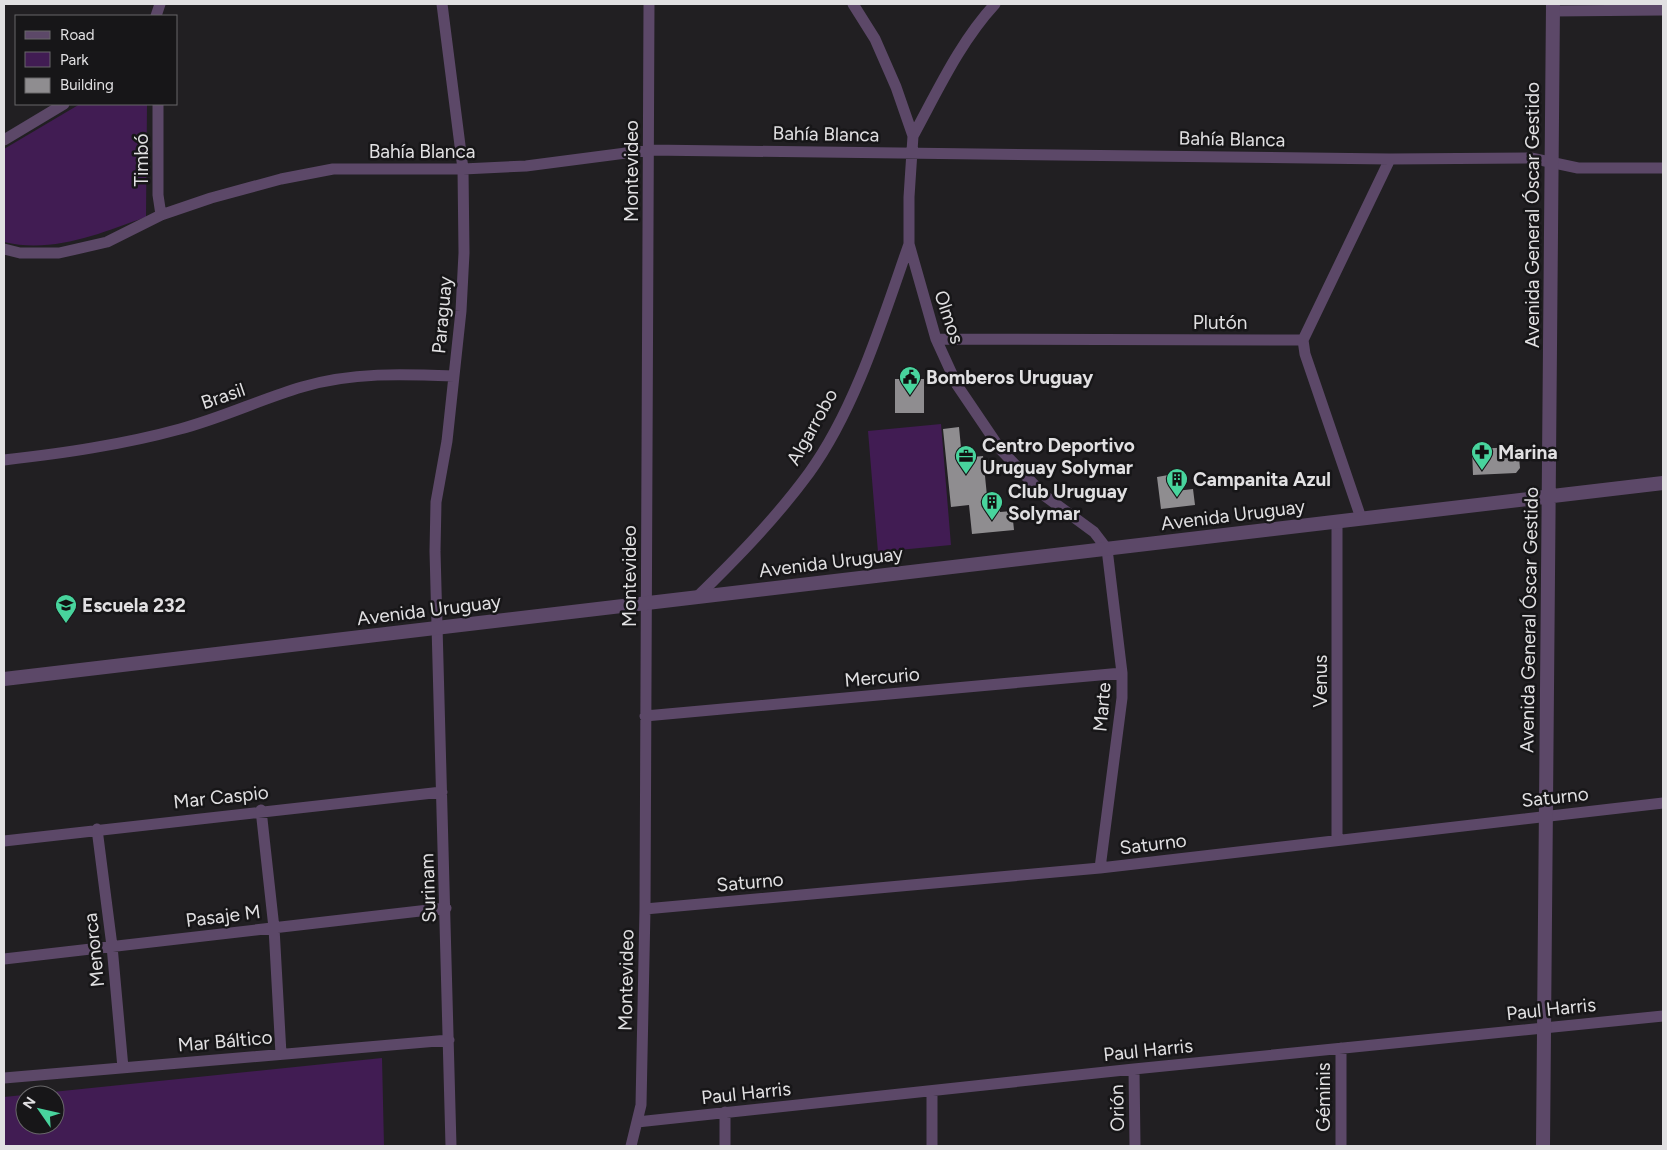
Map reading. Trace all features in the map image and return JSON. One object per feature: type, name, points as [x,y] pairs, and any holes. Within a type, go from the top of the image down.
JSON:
[{"type":"street","name":"Paraguay","points":[[437,629],[436,502],[447,441],[461,311],[464,253],[463,169],[442,4]]},
{"type":"street","name":"Montevideo","points":[[630,1146],[640,1105],[645,909],[649,4]]},
{"type":"street","points":[[853,4],[875,39],[896,87],[913,136],[909,244]]},
{"type":"street","points":[[913,136],[958,54],[978,23],[995,4]]},
{"type":"street","points":[[1553,7],[1663,10]]},
{"type":"street","name":"Avenida General Óscar Gestido","points":[[1543,1146],[1553,7]]},
{"type":"street","points":[[4,140],[62,105]]},
{"type":"street","name":"Timbó","points":[[158,105],[158,195],[161,215]]},
{"type":"street","name":"Bahía Blanca","points":[[4,249],[20,253],[59,252],[107,242],[161,215],[280,179],[333,169],[463,169],[526,166],[649,150],[1390,159],[1531,158],[1578,168],[1663,168]]},
{"type":"street","points":[[1361,518],[1305,354],[1303,340],[1390,159]]},
{"type":"street","name":"Olmos","points":[[909,244],[936,339],[957,385],[1001,450],[1045,496],[1094,532],[1108,549]]},
{"type":"street","name":"Algarrobo","points":[[697,597],[771,519],[810,472],[839,421],[862,370],[909,244]]},
{"type":"street","name":"Plutón","points":[[936,339],[1303,340]]},
{"type":"street","name":"Brasil","points":[[4,460],[72,452],[180,429],[304,386],[344,378],[411,374],[454,376]]},
{"type":"street","name":"Avenida Uruguay","points":[[4,679],[1663,483]]},
{"type":"street","name":"Venus","points":[[1337,522],[1337,840]]},
{"type":"street","name":"Marte","points":[[1100,868],[1122,698],[1122,673],[1108,549]]},
{"type":"street","name":"Surinam","points":[[437,629],[452,1146]]},
{"type":"street","name":"Mercurio","points":[[645,716],[1122,673]]},
{"type":"street","name":"Mar Caspio","points":[[4,841],[260,810],[442,792]]},
{"type":"street","name":"Saturno","points":[[645,909],[1100,868],[1663,802]]},
{"type":"street","points":[[260,810],[274,928],[281,1054]]},
{"type":"street","name":"Menorca","points":[[97,829],[112,946],[123,1068]]},
{"type":"street","name":"Pasaje M","points":[[4,959],[446,908]]},
{"type":"street","name":"Paul Harris","points":[[637,1122],[1134,1069],[1663,1016]]},
{"type":"street","name":"Mar Báltico","points":[[4,1078],[449,1040]]},
{"type":"street","name":"Géminis","points":[[1341,1048],[1341,1146]]},
{"type":"street","name":"Orión","points":[[1134,1069],[1135,1146]]},
{"type":"street","points":[[932,1092],[932,1146]]},
{"type":"street","points":[[725,1112],[725,1146]]},
{"type":"green space","points":[[78,105],[147,105],[146,217],[94,235],[59,244],[22,245],[4,242],[4,149]]},
{"type":"green space","points":[[941,424],[951,545],[878,552],[868,431]]},
{"type":"green space","points":[[382,1058],[384,1146],[4,1146],[4,1097],[15,1096],[15,1135],[65,1135],[65,1091]]},
{"type":"building","name":"Bomberos Uruguay","points":[[895,379],[924,379],[924,413],[895,413]]},
{"type":"building","points":[[959,427],[962,458],[983,456],[987,496],[998,495],[1000,512],[1012,511],[1014,530],[972,534],[969,505],[951,507],[943,429]]},
{"type":"building","points":[[1518,447],[1520,468],[1516,473],[1473,475],[1472,449]]},
{"type":"building","name":"Campanita Azul","points":[[1174,474],[1176,491],[1193,489],[1195,505],[1161,509],[1157,477]]},
{"type":"place","name":"Bomberos Uruguay","points":[[910,396]]},
{"type":"place","name":"Marina","points":[[1482,471]]},
{"type":"place","name":"Centro Deportivo Uruguay Solymar","points":[[966,475]]},
{"type":"place","name":"Campanita Azul","points":[[1177,498]]},
{"type":"place","name":"Club Uruguay Solymar","points":[[992,521]]},
{"type":"place","name":"Escuela 232","points":[[66,624]]}]
